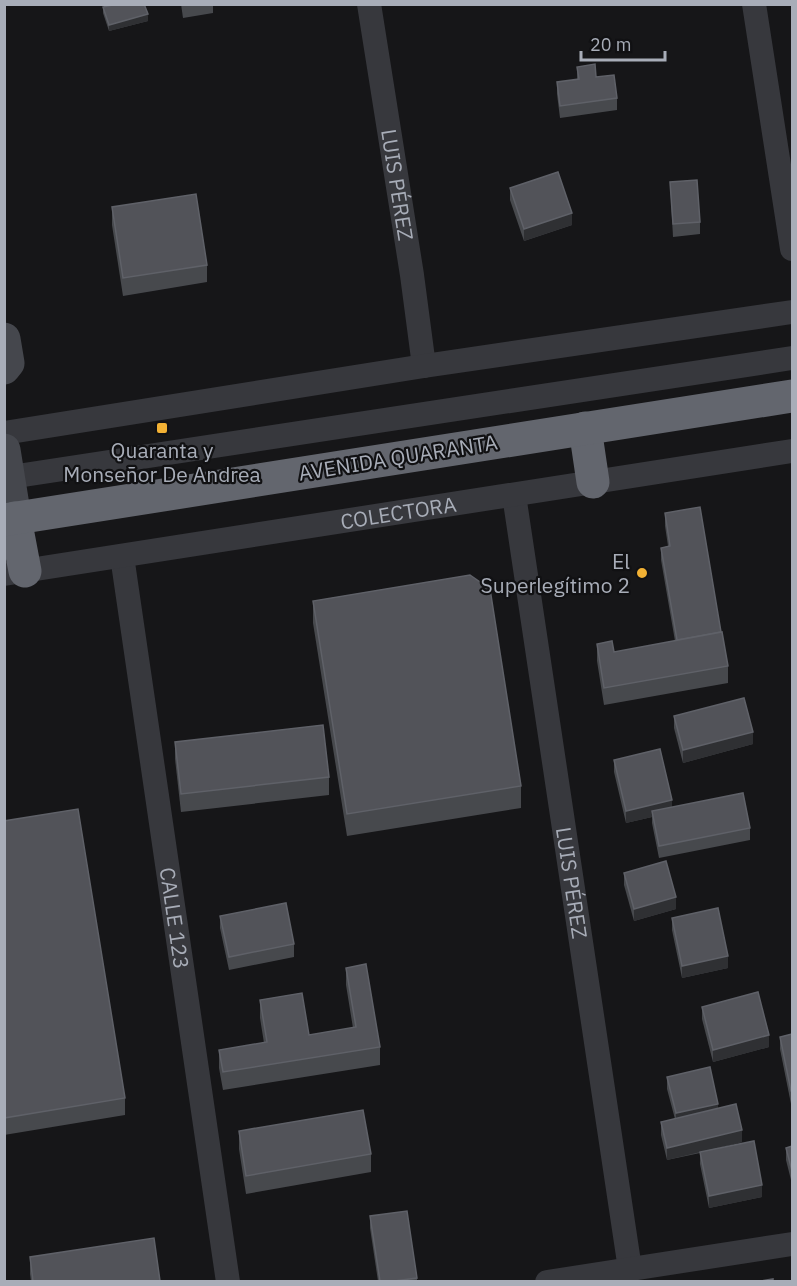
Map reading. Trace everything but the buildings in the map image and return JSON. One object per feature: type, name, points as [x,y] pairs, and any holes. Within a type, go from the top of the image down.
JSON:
[{"type":"highway","name":"AVENIDA QUARANTA","points":[[10,519],[792,396]]},
{"type":"highway","points":[[585,428],[593,482]]},
{"type":"highway","points":[[10,519],[15,573]]},
{"type":"main road","points":[[4,339],[8,363],[4,368]]},
{"type":"main road","points":[[6,468],[10,519]]},
{"type":"street","name":"LUIS PÉREZ","points":[[369,4],[412,275],[424,366]]},
{"type":"street","points":[[754,4],[792,249]]},
{"type":"street","points":[[4,433],[424,366],[792,312]]},
{"type":"street","points":[[6,468],[792,358]]},
{"type":"street","name":"COLECTORA","points":[[15,573],[792,451]]},
{"type":"street","name":"LUIS PÉREZ","points":[[514,495],[630,1269]]},
{"type":"street","name":"CALLE 123","points":[[122,556],[228,1281]]},
{"type":"street","points":[[547,1281],[792,1244]]},
{"type":"place","name":"Quaranta y Monseñor De Andrea","points":[[162,428]]},
{"type":"place","name":"El Superlegítimo 2","points":[[642,573]]}]
